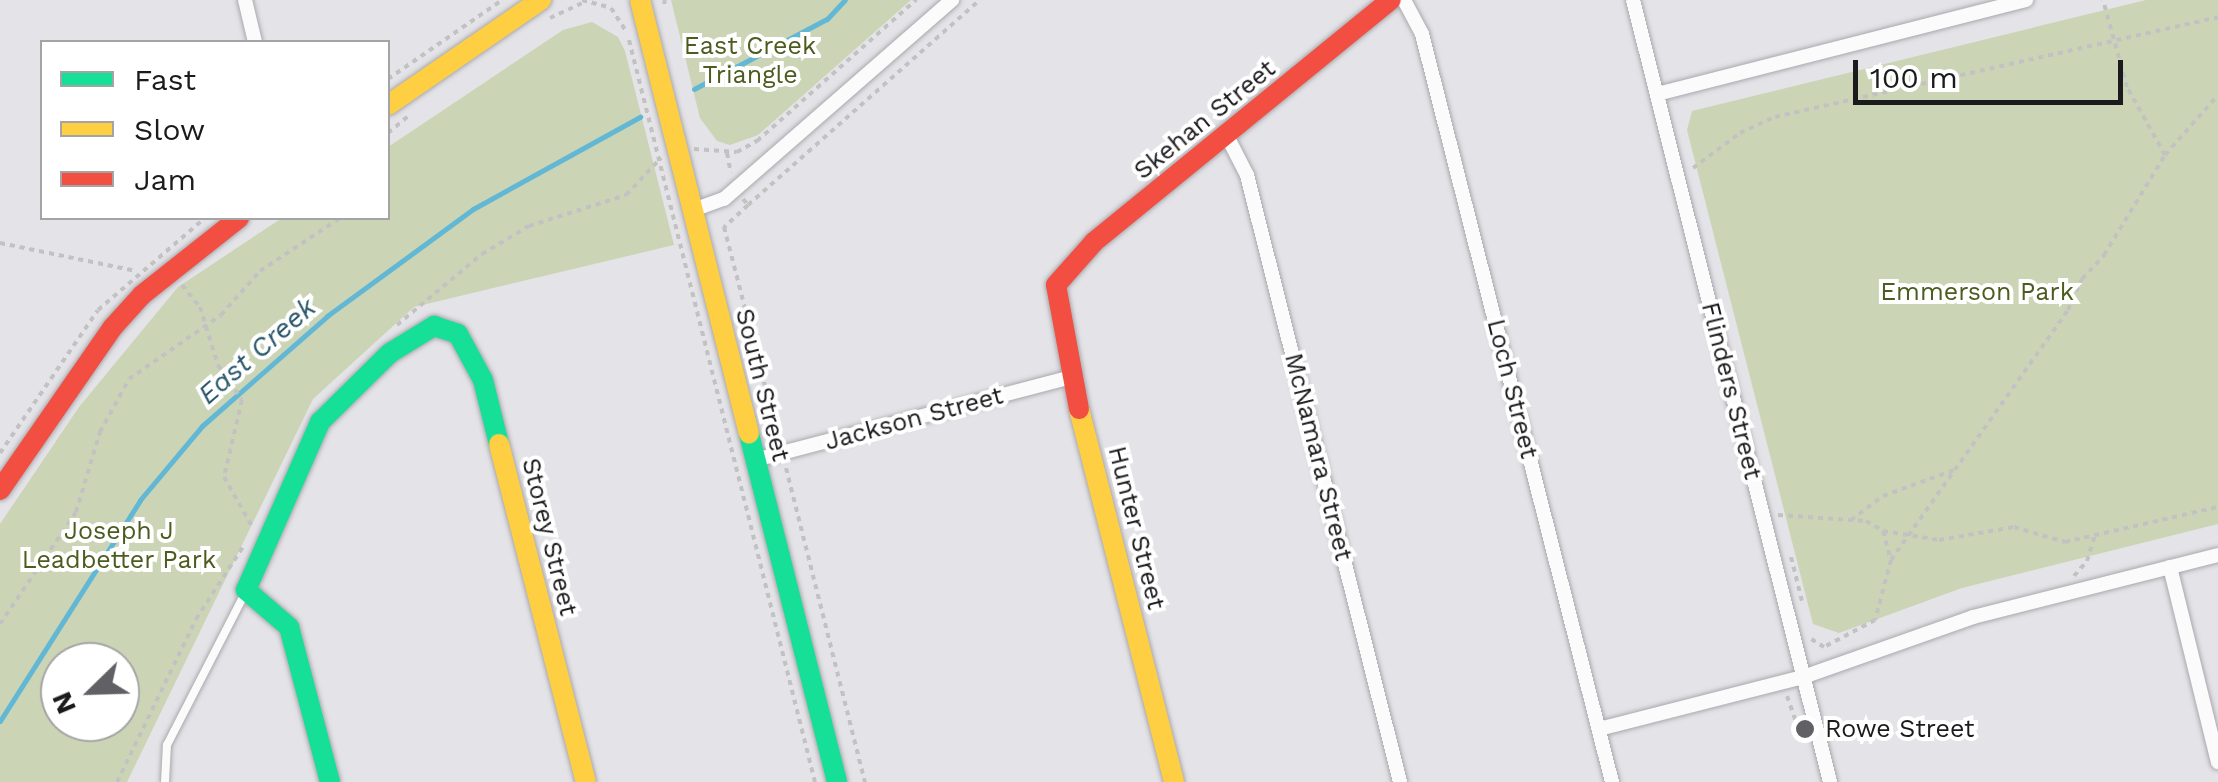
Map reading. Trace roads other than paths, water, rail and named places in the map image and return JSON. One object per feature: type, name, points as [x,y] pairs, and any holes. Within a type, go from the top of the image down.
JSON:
[{"type":"street","points":[[245,0],[255,40]]},
{"type":"street","points":[[390,104],[541,0]]},
{"type":"street","name":"South Street","points":[[640,0],[668,156],[693,210],[837,782]]},
{"type":"street","points":[[693,210],[735,189],[952,0]]},
{"type":"street","name":"Skehan Street","points":[[1056,285],[1094,242],[1392,0]]},
{"type":"street","name":"Loch Street","points":[[1404,0],[1422,34],[1612,782]]},
{"type":"street","name":"Flinders Street","points":[[1633,0],[1830,782]]},
{"type":"street","points":[[1657,94],[2026,0]]},
{"type":"street","name":"McNamara Street","points":[[1227,136],[1247,175],[1400,782]]},
{"type":"street","points":[[0,490],[113,327],[170,271],[235,220]]},
{"type":"street","name":"Hunter Street","points":[[1056,285],[1072,377],[1174,782]]},
{"type":"street","name":"Storey Street","points":[[246,590],[320,422],[390,353],[434,326],[458,334],[482,380],[586,782]]},
{"type":"street","name":"Jackson Street","points":[[755,460],[1072,377]]},
{"type":"street","points":[[1599,729],[1803,676],[1972,617],[2218,555]]},
{"type":"street","points":[[2170,567],[2218,762]]},
{"type":"street","points":[[246,590],[289,627],[330,782]]},
{"type":"lane","points":[[165,782],[167,745],[246,590]]},
{"type":"waterway","name":"East Creek","points":[[694,89],[827,19],[845,0]]},
{"type":"waterway","name":"East Creek","points":[[0,721],[140,500],[202,426],[327,316],[473,209],[640,117]]},
{"type":"place","name":"Rowe Street","points":[[1805,729]]},
{"type":"park label","name":"East Creek Triangle","points":[[750,62]]},
{"type":"park label","name":"Emmerson Park","points":[[1977,292]]},
{"type":"park label","name":"Joseph J Leadbetter Park","points":[[119,546]]}]
